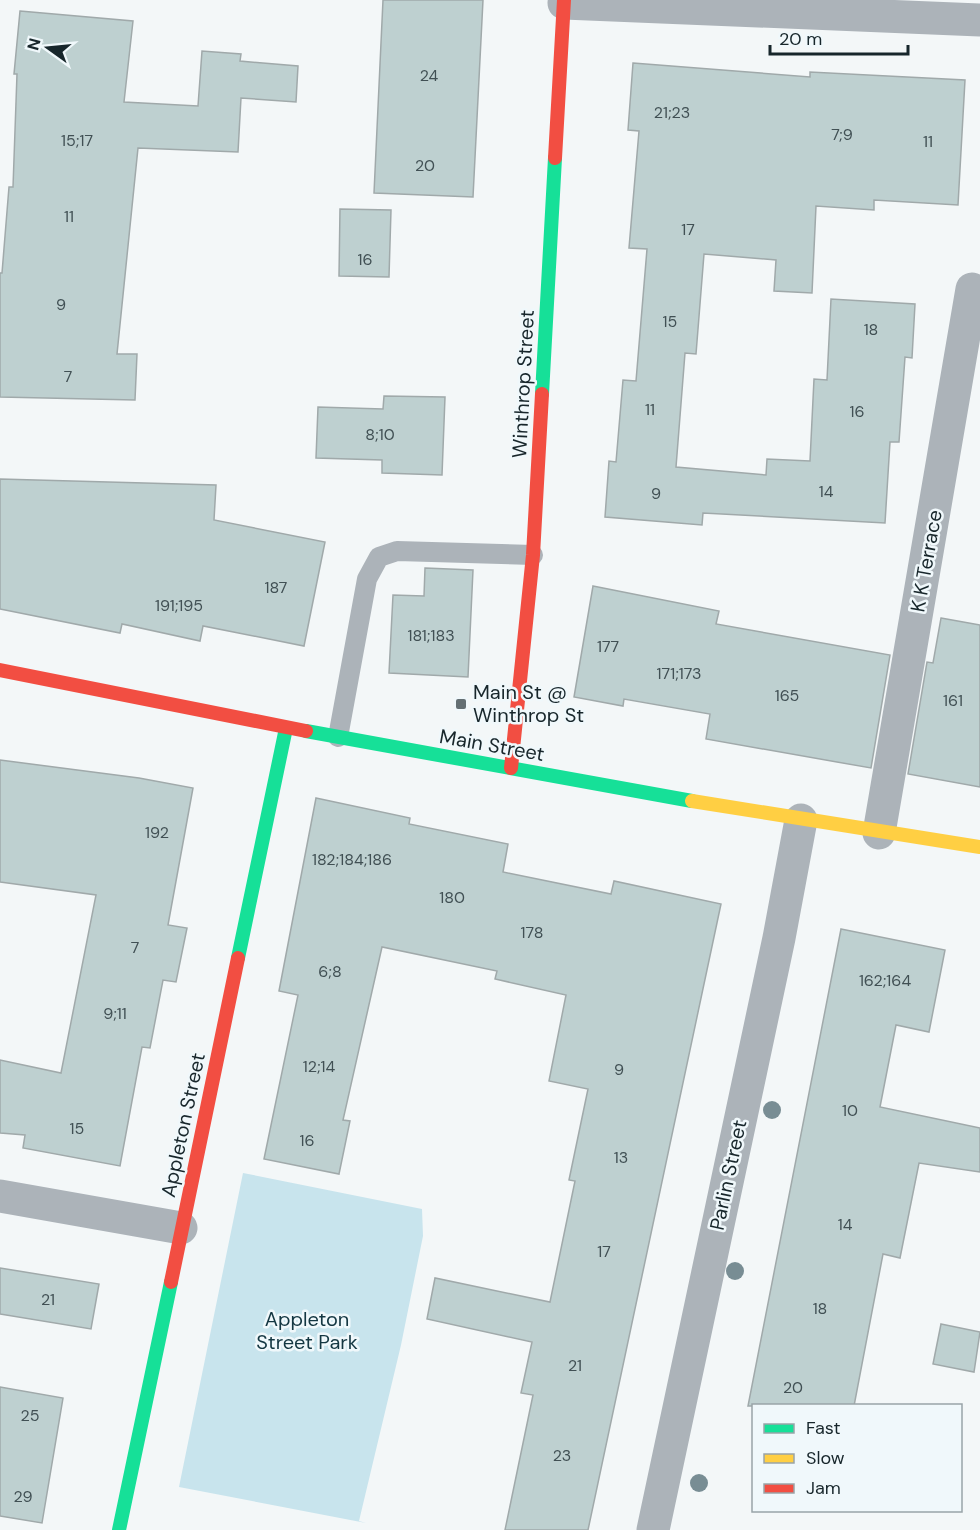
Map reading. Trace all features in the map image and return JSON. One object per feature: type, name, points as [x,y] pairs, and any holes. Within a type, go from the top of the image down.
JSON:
[{"type":"street","points":[[564,2],[980,20]]},
{"type":"street","name":"Winthrop Street","points":[[511,768],[532,555],[564,2]]},
{"type":"street","name":"K K Terrace","points":[[879,833],[972,289]]},
{"type":"street","name":"Main Street","points":[[0,670],[286,728],[801,820],[980,847]]},
{"type":"street","name":"Appleton Street","points":[[119,1530],[286,728]]},
{"type":"street","name":"Parlin Street","points":[[653,1530],[779,938],[801,820]]},
{"type":"street","points":[[0,1196],[181,1228]]},
{"type":"lane","points":[[338,737],[367,579],[379,557],[397,551],[532,555]]},
{"type":"green space","name":"Appleton Street Park","points":[[243,1173],[422,1209],[423,1236],[401,1345],[359,1521],[366,1523],[179,1487]]},
{"type":"building","points":[[383,0],[483,0],[473,197],[374,193]]},
{"type":"building","points":[[20,11],[133,21],[124,102],[198,106],[202,51],[241,54],[240,61],[298,66],[296,102],[241,98],[238,152],[138,148],[117,354],[137,354],[135,400],[0,397],[0,273],[2,273],[9,187],[13,187],[17,74],[14,74]]},
{"type":"building","points":[[633,63],[810,77],[810,72],[965,80],[958,205],[874,200],[874,210],[816,206],[812,293],[774,291],[776,260],[704,254],[696,354],[685,353],[676,467],[766,475],[767,459],[810,461],[814,379],[827,380],[831,299],[915,304],[912,358],[905,357],[899,442],[890,442],[885,523],[703,513],[702,525],[605,517],[609,461],[616,462],[623,380],[636,381],[647,249],[629,248],[639,131],[628,130]]},
{"type":"building","points":[[340,209],[391,210],[389,277],[339,276]]},
{"type":"building","points":[[384,396],[445,397],[442,475],[382,473],[382,460],[316,458],[318,407],[383,409]]},
{"type":"building","points":[[0,479],[216,485],[214,520],[325,542],[304,646],[203,626],[200,641],[122,624],[120,633],[0,609]]},
{"type":"building","points":[[425,568],[473,570],[468,677],[389,673],[393,595],[424,596]]},
{"type":"building","points":[[593,586],[719,611],[716,624],[890,655],[871,768],[706,739],[710,714],[624,699],[623,706],[574,697]]},
{"type":"building","points":[[941,618],[980,625],[980,787],[908,774],[927,662],[933,663]]},
{"type":"building","points":[[0,760],[139,778],[193,788],[168,925],[187,928],[176,982],[163,980],[150,1048],[142,1047],[120,1166],[23,1148],[25,1135],[0,1133],[0,1060],[61,1073],[96,895],[0,882]]},
{"type":"building","points":[[316,798],[410,818],[409,824],[508,844],[503,872],[611,894],[614,881],[721,904],[588,1530],[505,1530],[533,1395],[521,1393],[532,1342],[427,1319],[435,1278],[550,1302],[575,1181],[569,1180],[588,1089],[549,1081],[566,995],[495,979],[497,971],[382,947],[343,1120],[350,1121],[339,1174],[264,1159],[298,995],[279,991]]},
{"type":"building","points":[[841,929],[945,950],[929,1032],[896,1025],[880,1107],[980,1128],[980,1172],[919,1163],[900,1258],[883,1254],[854,1404],[752,1404],[748,1406]]},
{"type":"building","points":[[0,1268],[99,1284],[91,1329],[0,1314]]},
{"type":"building","points":[[941,1324],[980,1332],[974,1372],[933,1364]]},
{"type":"building","points":[[0,1387],[63,1398],[42,1523],[0,1516]]},
{"type":"traffic: fast","points":[[542,394],[555,158]]},
{"type":"traffic: fast","points":[[238,958],[286,728]]},
{"type":"traffic: fast","points":[[306,731],[692,801]]},
{"type":"traffic: fast","points":[[119,1530],[171,1282]]},
{"type":"traffic: slow","points":[[692,801],[980,847]]},
{"type":"traffic: jam","points":[[555,158],[564,0]]},
{"type":"traffic: jam","points":[[511,768],[533,555],[542,394]]},
{"type":"traffic: jam","points":[[0,670],[306,731]]},
{"type":"traffic: jam","points":[[171,1282],[238,958]]},
{"type":"place","name":"Main St @ Winthrop St","points":[[461,704]]}]
